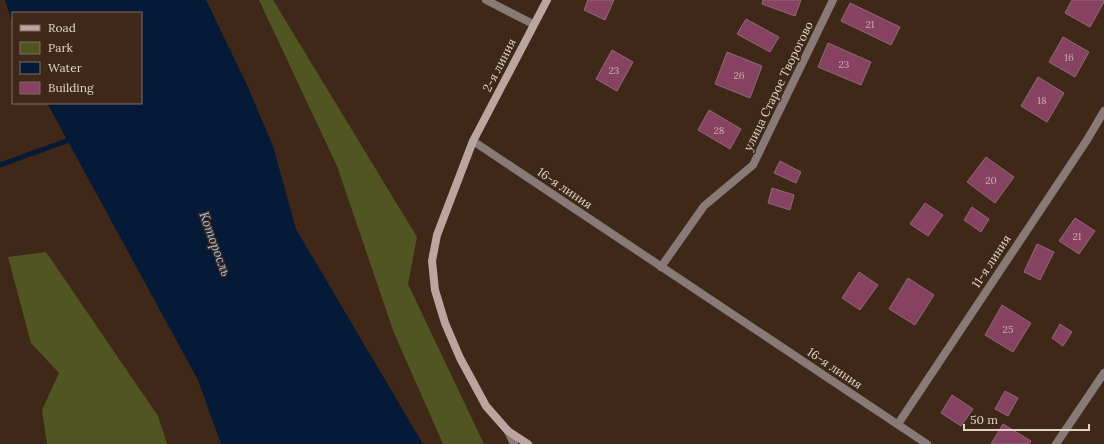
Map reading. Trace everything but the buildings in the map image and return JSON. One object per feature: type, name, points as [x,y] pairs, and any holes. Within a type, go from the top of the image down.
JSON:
[{"type":"street","points":[[486,0],[533,24]]},
{"type":"street","name":"2-я линия","points":[[473,141],[533,24],[547,0]]},
{"type":"street","name":"улица Старое Творогово","points":[[661,267],[704,206],[754,165],[833,0]]},
{"type":"street","name":"11-я линия","points":[[898,424],[1046,199],[1087,140],[1104,111]]},
{"type":"street","points":[[473,141],[437,234],[432,261],[435,290],[445,323],[460,358],[486,406],[508,431],[528,444]]},
{"type":"street","name":"16-я линия","points":[[473,141],[927,444]]},
{"type":"street","points":[[1056,444],[1104,373]]},
{"type":"street","points":[[508,431],[514,444]]},
{"type":"green space","points":[[259,0],[273,0],[417,237],[408,284],[484,444],[443,444],[394,333],[337,166]]},
{"type":"green space","points":[[46,252],[158,416],[167,444],[47,444],[42,410],[59,373],[31,343],[8,257]]},
{"type":"water","name":"Которосль","points":[[5,0],[206,0],[247,85],[273,146],[296,229],[423,444],[221,444],[198,380],[48,104],[142,104],[142,12],[12,12],[12,22]]},
{"type":"waterway","points":[[0,165],[72,139]]}]
